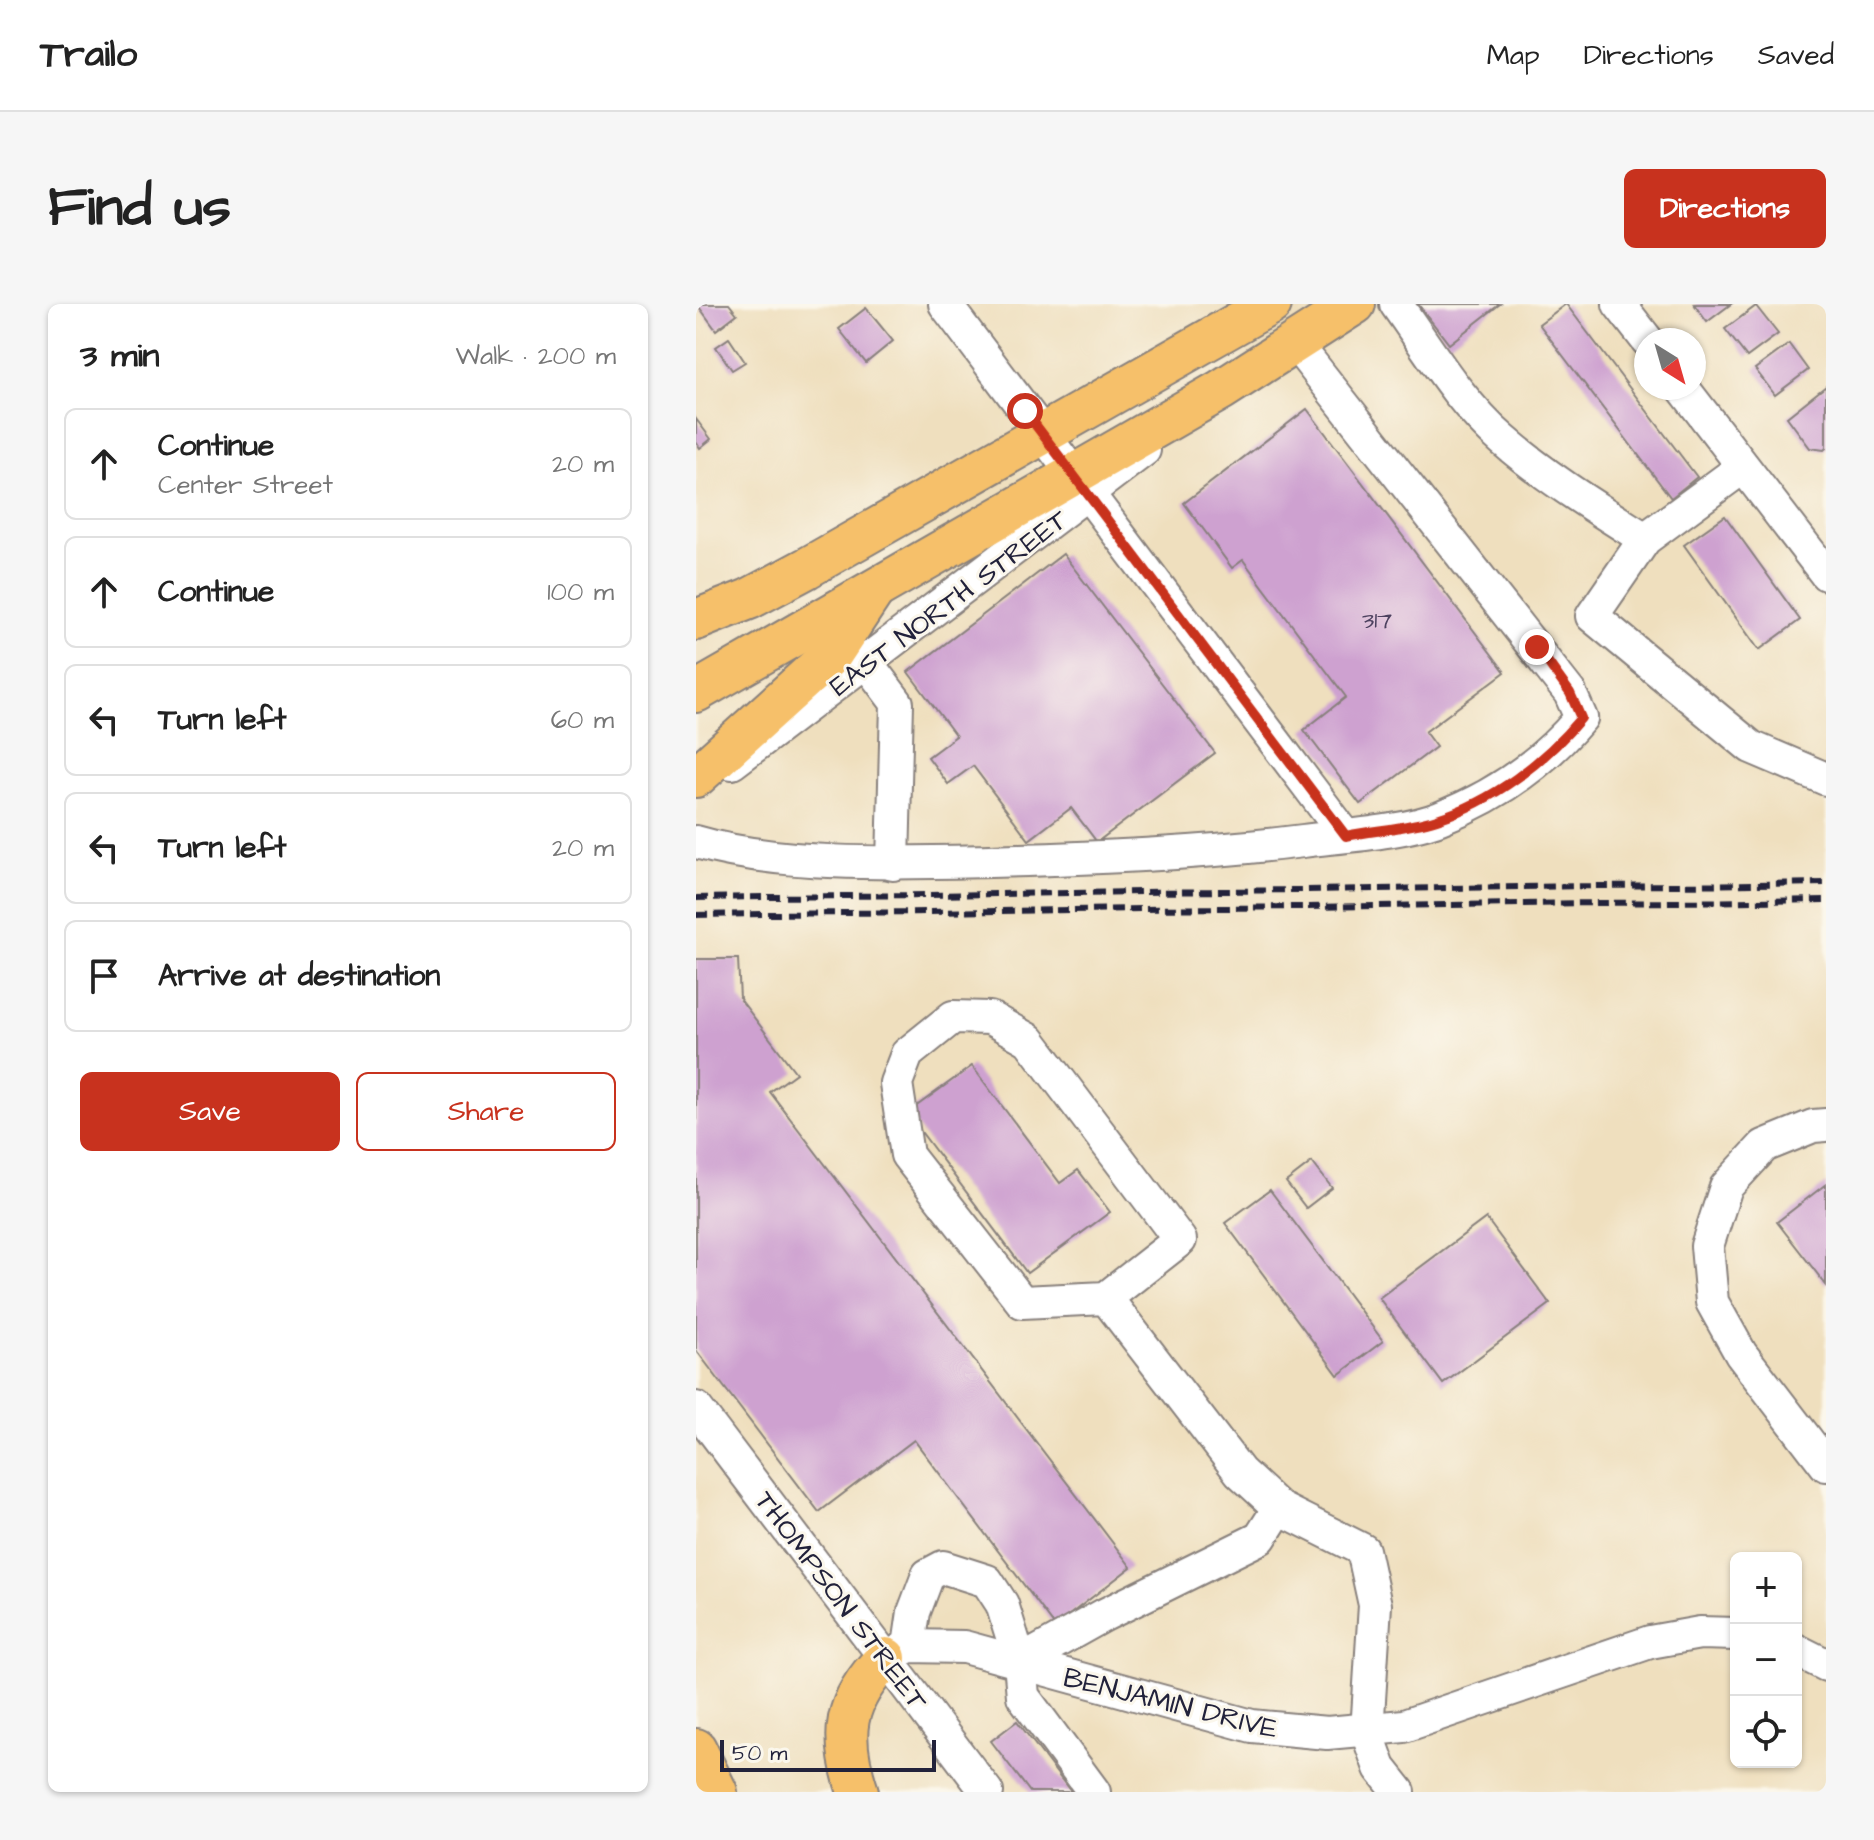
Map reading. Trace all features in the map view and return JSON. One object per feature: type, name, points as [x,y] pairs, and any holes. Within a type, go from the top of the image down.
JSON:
[{"type":"main road","points":[[696,620],[780,583],[1271,304]]},
{"type":"main road","points":[[696,692],[874,591],[1080,485],[1355,304]]},
{"type":"main road","points":[[696,777],[840,645],[891,557],[940,506],[1032,439]]},
{"type":"main road","points":[[858,1792],[846,1742],[849,1713],[862,1682],[897,1652]]},
{"type":"main road","points":[[696,1749],[717,1792]]},
{"type":"street","points":[[945,304],[1032,439],[1080,485],[1346,836]]},
{"type":"street","points":[[1396,304],[1460,392],[1501,438],[1575,495],[1645,539]]},
{"type":"street","points":[[1619,304],[1638,328]]},
{"type":"street","points":[[696,842],[729,852],[893,864],[1177,856],[1346,836],[1438,819],[1501,789],[1554,750],[1581,718],[1570,693],[1537,647],[1295,343]]},
{"type":"street","points":[[1692,400],[1743,467],[1814,535],[1826,574]]},
{"type":"street","points":[[1743,467],[1645,539],[1592,616],[1751,747],[1826,779]]},
{"type":"street","name":"EAST NORTH STREET","points":[[696,787],[753,750],[867,663],[1080,485]]},
{"type":"street","points":[[867,663],[897,703],[893,864]]},
{"type":"street","points":[[953,1017],[990,1018],[1029,1040],[1180,1240],[1106,1298],[1022,1302],[907,1155],[896,1083],[907,1054],[953,1017]]},
{"type":"street","points":[[1826,1125],[1813,1126],[1764,1146],[1726,1187],[1707,1246],[1712,1302],[1741,1354],[1826,1465]]},
{"type":"street","points":[[1106,1298],[1240,1472],[1279,1508],[1363,1550],[1375,1605],[1367,1732],[1374,1756],[1399,1792]]},
{"type":"street","name":"THOMPSON STREET","points":[[696,1408],[897,1652],[987,1792]]},
{"type":"street","points":[[1020,1662],[1104,1615],[1260,1538],[1279,1508]]},
{"type":"street","points":[[897,1652],[928,1575],[943,1567],[987,1581],[1002,1604],[1020,1662],[1023,1696],[1094,1792]]},
{"type":"street","name":"BENJAMIN DRIVE","points":[[897,1652],[964,1647],[1252,1726],[1288,1732],[1367,1732],[1404,1726],[1650,1642],[1700,1633],[1730,1634]]},
{"type":"street","points":[[1802,1653],[1826,1665]]},
{"type":"building","points":[[697,304],[729,304],[737,314],[716,330]]},
{"type":"building","points":[[1418,304],[1500,304],[1449,344]]},
{"type":"building","points":[[1566,304],[1634,394],[1634,400],[1639,400],[1697,477],[1671,498],[1539,324]]},
{"type":"building","points":[[1694,304],[1731,304],[1707,322]]},
{"type":"building","points":[[1756,306],[1778,334],[1747,357],[1725,329]]},
{"type":"building","points":[[866,308],[893,341],[866,363],[839,329]]},
{"type":"building","points":[[729,338],[745,362],[732,370],[716,347]]},
{"type":"building","points":[[1789,344],[1808,370],[1775,395],[1755,369]]},
{"type":"building","points":[[1826,386],[1826,448],[1810,448],[1787,417]]},
{"type":"building","points":[[1307,409],[1505,672],[1425,732],[1436,747],[1360,804],[1304,730],[1346,697],[1243,560],[1232,568],[1184,503]]},
{"type":"building","points":[[696,419],[711,439],[700,448],[696,442]]},
{"type":"building","points":[[1725,516],[1800,620],[1759,650],[1684,545]]},
{"type":"building","points":[[1063,554],[1215,753],[1097,842],[1071,808],[1029,840],[973,766],[948,784],[928,757],[956,736],[908,672]]},
{"type":"building","points":[[696,959],[738,959],[740,999],[796,1073],[770,1092],[1131,1567],[1055,1626],[914,1440],[819,1512],[696,1350]]},
{"type":"building","points":[[972,1066],[1060,1183],[1078,1170],[1110,1212],[1027,1273],[907,1113]]},
{"type":"building","points":[[1312,1162],[1332,1188],[1306,1208],[1286,1182]]},
{"type":"building","points":[[1826,1184],[1826,1285],[1777,1222]]},
{"type":"building","points":[[1270,1190],[1383,1341],[1338,1375],[1225,1223]]},
{"type":"building","points":[[1486,1218],[1550,1304],[1443,1384],[1379,1298]]},
{"type":"building","points":[[1017,1721],[1071,1792],[1030,1792],[991,1741]]},
{"type":"railway","points":[[696,898],[1826,883]]},
{"type":"railway","points":[[696,915],[1826,900]]},
{"type":"route","points":[[1025,411],[1346,836],[1438,819],[1501,789],[1554,750],[1581,718],[1570,693],[1537,647]]}]
